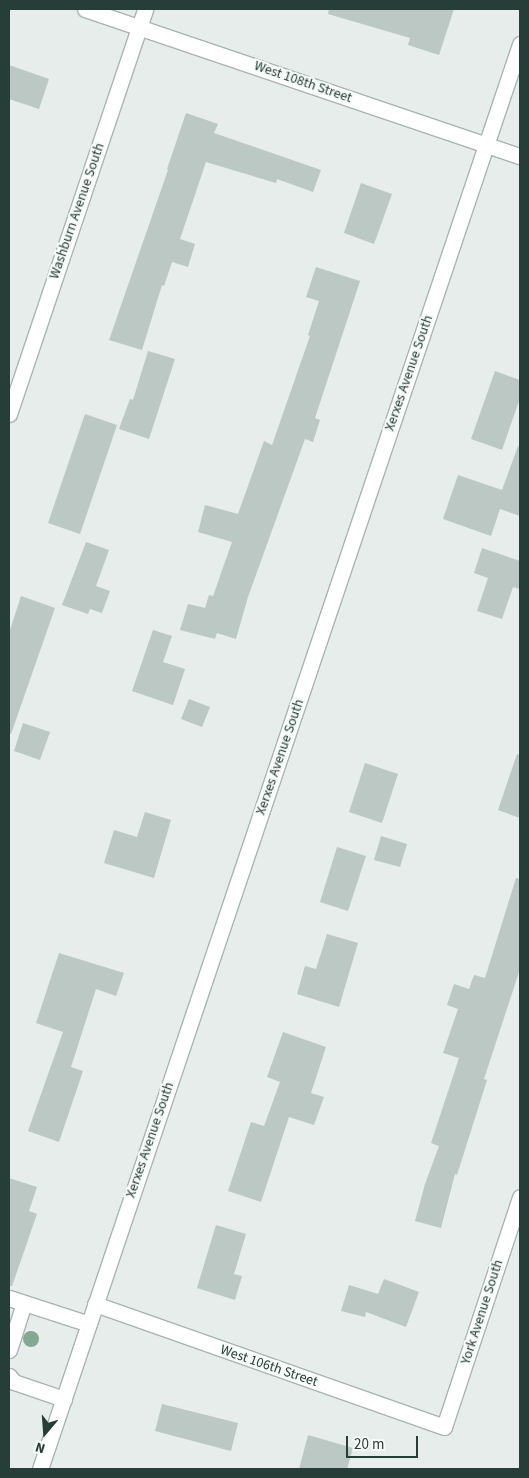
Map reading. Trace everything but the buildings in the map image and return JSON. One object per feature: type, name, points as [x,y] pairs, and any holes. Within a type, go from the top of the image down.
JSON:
[{"type":"street","name":"West 108th Street","points":[[85,9],[520,156]]},
{"type":"street","name":"Washburn Avenue South","points":[[9,414],[144,9]]},
{"type":"street","name":"Xerxes Avenue South","points":[[40,1469],[520,44]]},
{"type":"street","name":"York Avenue South","points":[[444,1427],[520,1197]]},
{"type":"street","points":[[9,1298],[89,1324]]},
{"type":"street","points":[[9,1350],[24,1303]]},
{"type":"street","name":"West 106th Street","points":[[95,1304],[444,1427]]},
{"type":"street","points":[[9,1376],[14,1382],[64,1399]]}]
